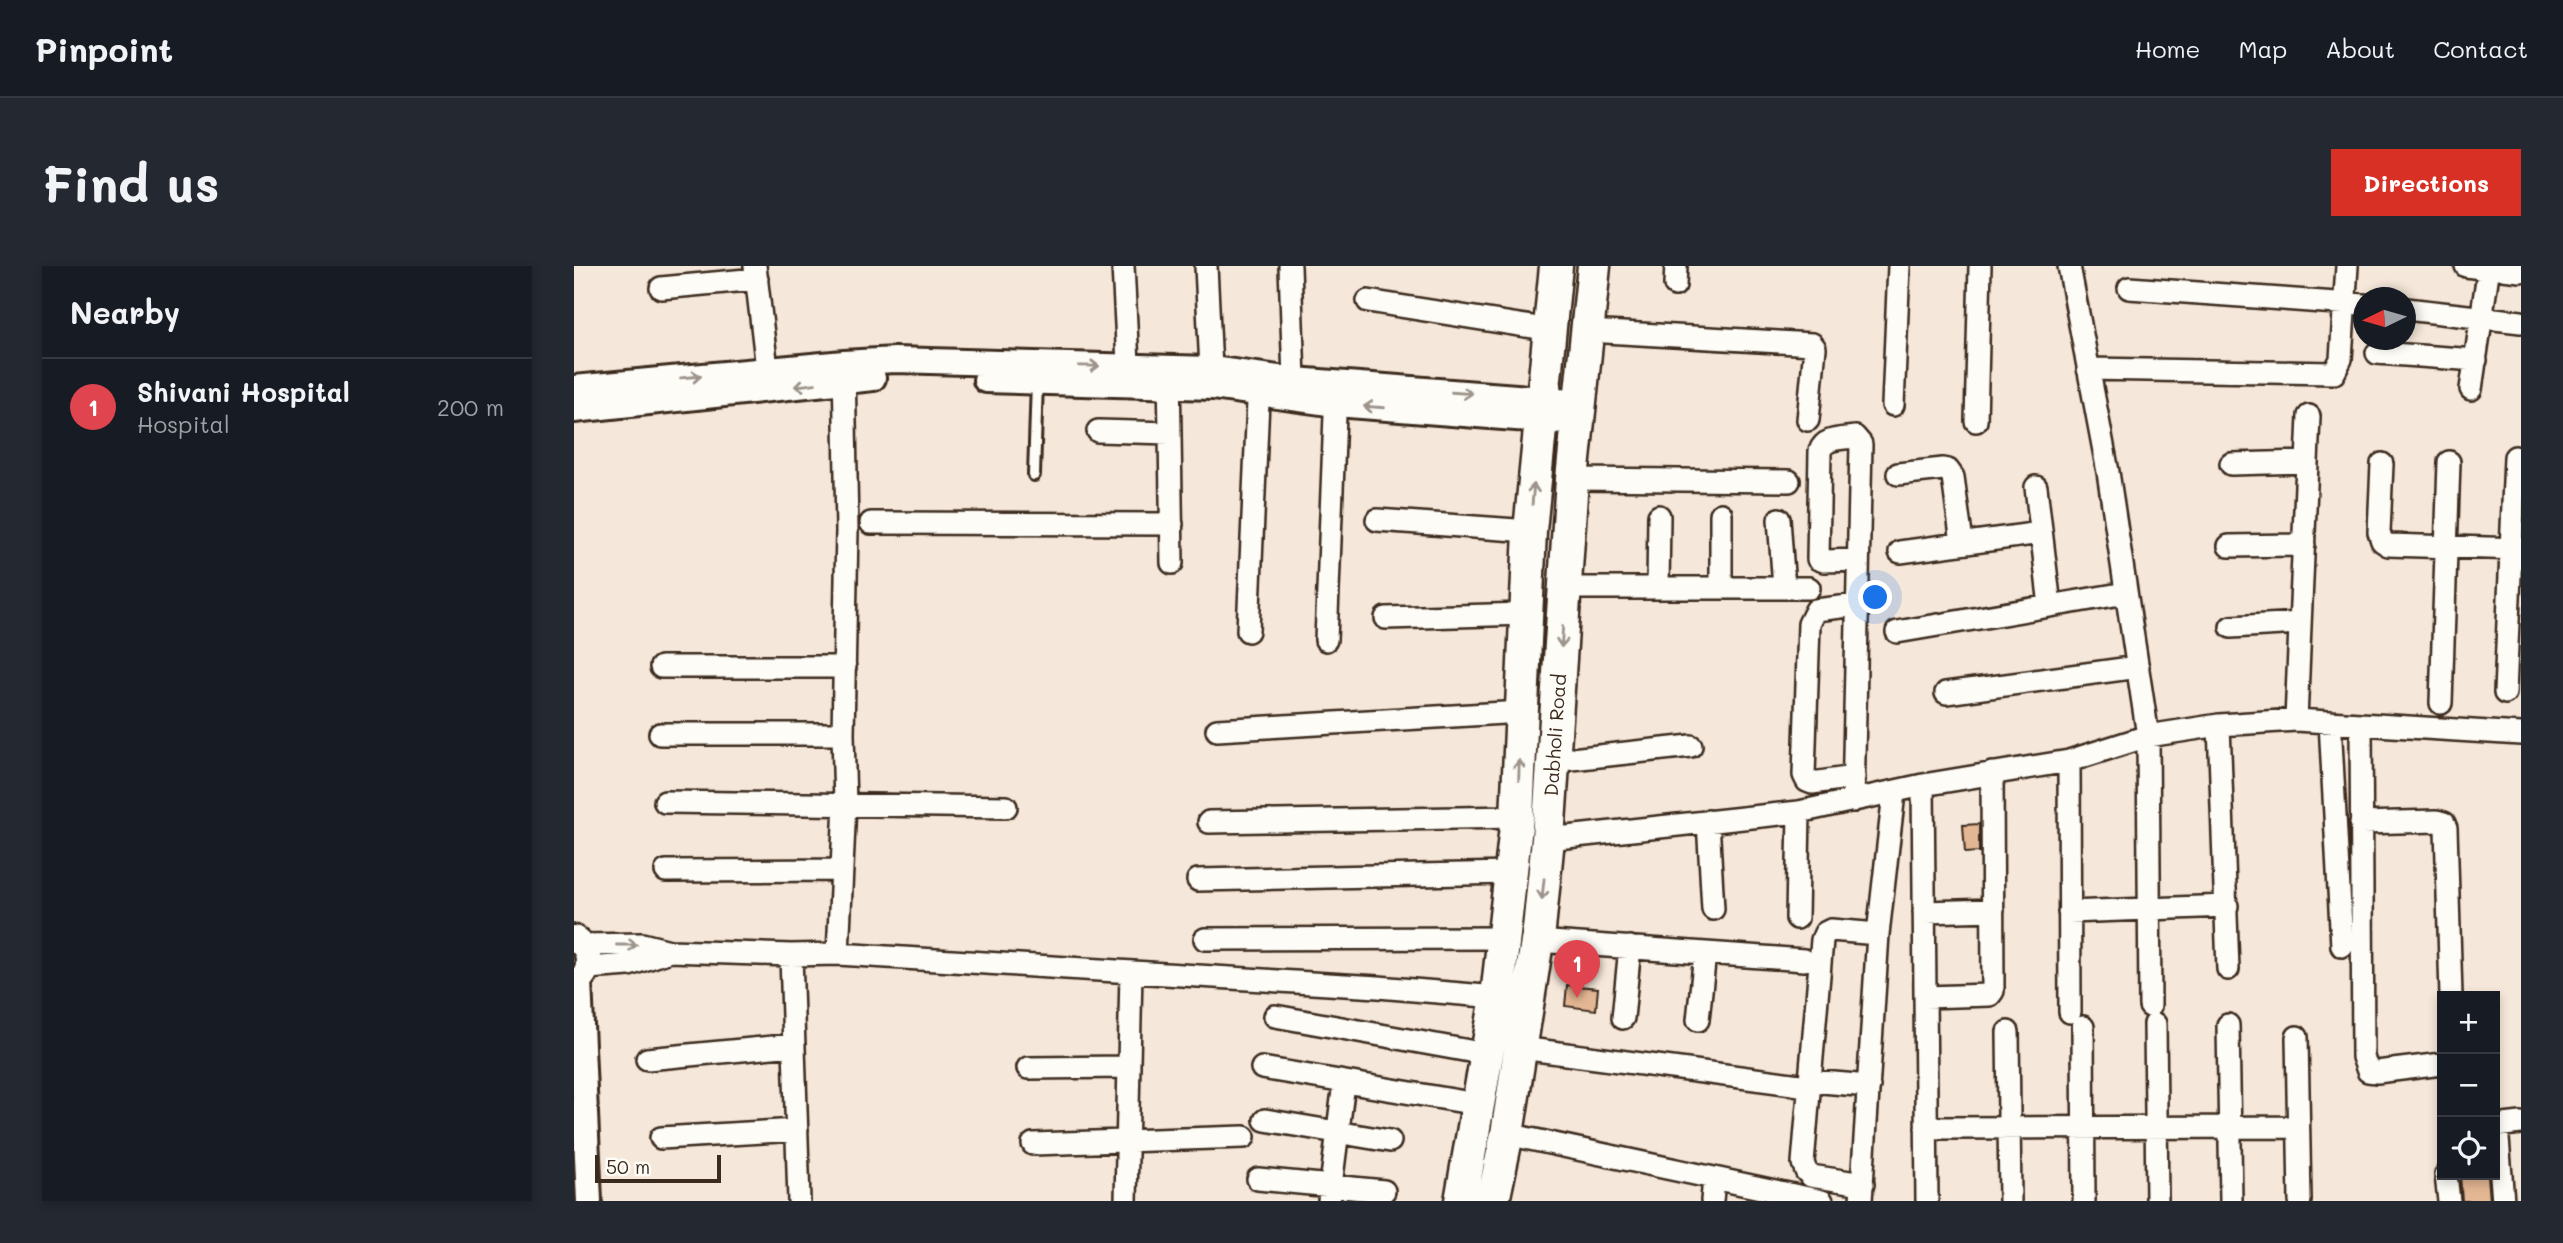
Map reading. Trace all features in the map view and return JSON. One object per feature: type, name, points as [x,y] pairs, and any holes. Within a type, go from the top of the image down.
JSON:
[{"type":"main road","name":"Dabholi Road","points":[[1461,1201],[1505,938],[1509,873],[1517,817],[1530,531],[1556,266]]},
{"type":"main road","name":"Dabholi Road","points":[[1493,1201],[1507,1134],[1537,941],[1548,839],[1572,479],[1594,266]]},
{"type":"street","points":[[1122,266],[1128,376]]},
{"type":"street","points":[[1206,266],[1211,369]]},
{"type":"street","points":[[1290,266],[1294,380]]},
{"type":"street","points":[[1893,405],[1899,266]]},
{"type":"street","points":[[1976,421],[1980,266]]},
{"type":"street","points":[[2069,266],[2108,472],[2148,736],[2149,909],[2157,1201]]},
{"type":"street","points":[[2347,266],[2353,299]]},
{"type":"street","points":[[2466,266],[2500,269],[2483,318],[2471,389]]},
{"type":"street","points":[[661,288],[756,272],[768,380]]},
{"type":"street","points":[[2129,288],[2353,304]]},
{"type":"street","points":[[1368,302],[1551,330]]},
{"type":"street","points":[[2088,369],[2334,373],[2341,359],[2353,308]]},
{"type":"street","points":[[2416,310],[2521,322]]},
{"type":"street","points":[[1588,331],[1812,344],[1815,348],[1808,420]]},
{"type":"street","points":[[2377,352],[2476,360]]},
{"type":"street","points":[[1169,377],[1211,369],[1259,385],[1580,412]]},
{"type":"street","points":[[574,410],[617,395],[844,371],[897,376],[948,370],[1169,377],[1213,387],[1294,380],[1336,393]]},
{"type":"street","points":[[838,954],[845,804],[844,371]]},
{"type":"street","points":[[1169,377],[1172,563]]},
{"type":"street","points":[[1248,631],[1259,385]]},
{"type":"street","points":[[574,388],[617,395]]},
{"type":"street","points":[[1326,640],[1336,393]]},
{"type":"street","points":[[2297,720],[2309,416]]},
{"type":"street","points":[[1098,431],[1170,433]]},
{"type":"street","points":[[1853,801],[1861,444],[1855,437],[1827,441],[1822,444],[1820,450],[1818,559],[1858,560]]},
{"type":"street","points":[[2505,694],[2516,549],[2515,457]]},
{"type":"street","points":[[2231,464],[2307,462]]},
{"type":"street","points":[[2441,703],[2449,462]]},
{"type":"street","points":[[2382,464],[2379,532],[2382,541],[2388,545],[2516,549]]},
{"type":"street","points":[[1898,474],[1948,470],[1953,477],[1962,543]]},
{"type":"street","points":[[1572,479],[1789,481]]},
{"type":"street","points":[[2036,487],[2050,606]]},
{"type":"street","points":[[1721,514],[1721,587]]},
{"type":"street","points":[[1658,587],[1659,516]]},
{"type":"street","points":[[1779,519],[1784,588]]},
{"type":"street","points":[[1377,520],[1530,531]]},
{"type":"street","points":[[871,523],[1172,524]]},
{"type":"street","points":[[1900,552],[2041,533]]},
{"type":"street","points":[[2229,546],[2304,545]]},
{"type":"street","points":[[1565,588],[1809,588]]},
{"type":"street","points":[[1897,632],[2126,593]]},
{"type":"street","points":[[1854,777],[1812,783],[1807,781],[1804,775],[1809,624],[1816,610],[1857,605]]},
{"type":"street","points":[[1386,618],[1525,614]]},
{"type":"street","points":[[2231,627],[2300,623]]},
{"type":"street","points":[[661,667],[845,667]]},
{"type":"street","points":[[1946,693],[2138,667]]},
{"type":"street","points":[[1217,730],[1521,712]]},
{"type":"street","points":[[1548,839],[1799,812],[1923,785],[2069,761],[2148,736],[2219,724],[2297,720],[2521,734]]},
{"type":"street","points":[[2330,722],[2342,946]]},
{"type":"street","points":[[2219,724],[2228,969]]},
{"type":"street","points":[[2361,724],[2363,1057],[2368,1070],[2377,1072],[2437,1065]]},
{"type":"street","points":[[660,734],[843,734]]},
{"type":"street","points":[[1553,761],[1691,746]]},
{"type":"street","points":[[2069,761],[2069,912],[2083,1127],[2084,1201]]},
{"type":"street","points":[[1925,996],[1990,995],[1993,991],[1992,773]]},
{"type":"street","points":[[1923,785],[1927,1201]]},
{"type":"street","points":[[1878,934],[1831,930],[1825,933],[1805,1083],[1803,1163],[1806,1171],[1811,1176],[1862,1192],[1878,934],[1894,793]]},
{"type":"street","points":[[665,802],[1006,807]]},
{"type":"street","points":[[1797,918],[1799,812]]},
{"type":"street","points":[[1209,822],[1517,817]]},
{"type":"street","points":[[1708,821],[1713,909]]},
{"type":"street","points":[[2361,823],[2444,823],[2451,991]]},
{"type":"street","points":[[666,871],[842,870]]},
{"type":"street","points":[[1198,880],[1509,873]]},
{"type":"street","points":[[2069,912],[2227,906]]},
{"type":"street","points":[[1924,912],[1993,910]]},
{"type":"street","points":[[1205,939],[1505,938]]},
{"type":"street","points":[[1537,941],[1804,960]]},
{"type":"street","points":[[1623,1018],[1630,947]]},
{"type":"street","points":[[589,1201],[579,953],[629,965],[670,951],[838,954],[1497,997]]},
{"type":"street","points":[[1698,1020],[1705,953]]},
{"type":"street","points":[[791,955],[799,1201]]},
{"type":"street","points":[[1126,1201],[1131,972]]},
{"type":"street","points":[[1275,1016],[1486,1054]]},
{"type":"street","points":[[2228,1025],[2231,1201]]},
{"type":"street","points":[[2008,1032],[2010,1201]]},
{"type":"street","points":[[2297,1037],[2300,1201]]},
{"type":"street","points":[[647,1059],[794,1045]]},
{"type":"street","points":[[1521,1048],[1805,1083],[1869,1086]]},
{"type":"street","points":[[1028,1068],[1129,1067]]},
{"type":"street","points":[[1262,1068],[1477,1104]]},
{"type":"street","points":[[1330,1193],[1344,1083]]},
{"type":"street","points":[[1265,1121],[1390,1140]]},
{"type":"street","points":[[2500,1126],[2521,1123]]},
{"type":"street","points":[[1926,1128],[2298,1127]]},
{"type":"street","points":[[661,1139],[796,1130]]},
{"type":"street","points":[[1507,1134],[1822,1201]]},
{"type":"street","points":[[1032,1144],[1244,1137]]},
{"type":"street","points":[[2500,1169],[2503,1201]]},
{"type":"street","points":[[1712,1201],[1714,1178]]},
{"type":"street","points":[[1258,1179],[1330,1193],[1384,1191]]},
{"type":"street","points":[[2447,1180],[2449,1201]]},
{"type":"lane","points":[[1034,475],[1037,373]]},
{"type":"building","points":[[1979,824],[1979,852],[1965,853],[1963,825]]},
{"type":"building","points":[[1567,985],[1598,988],[1596,1010],[1565,1006]]},
{"type":"building","points":[[2460,1180],[2488,1180],[2490,1201],[2462,1201]]},
{"type":"place","name":"Shivani Hospital","points":[[1577,998]]}]
